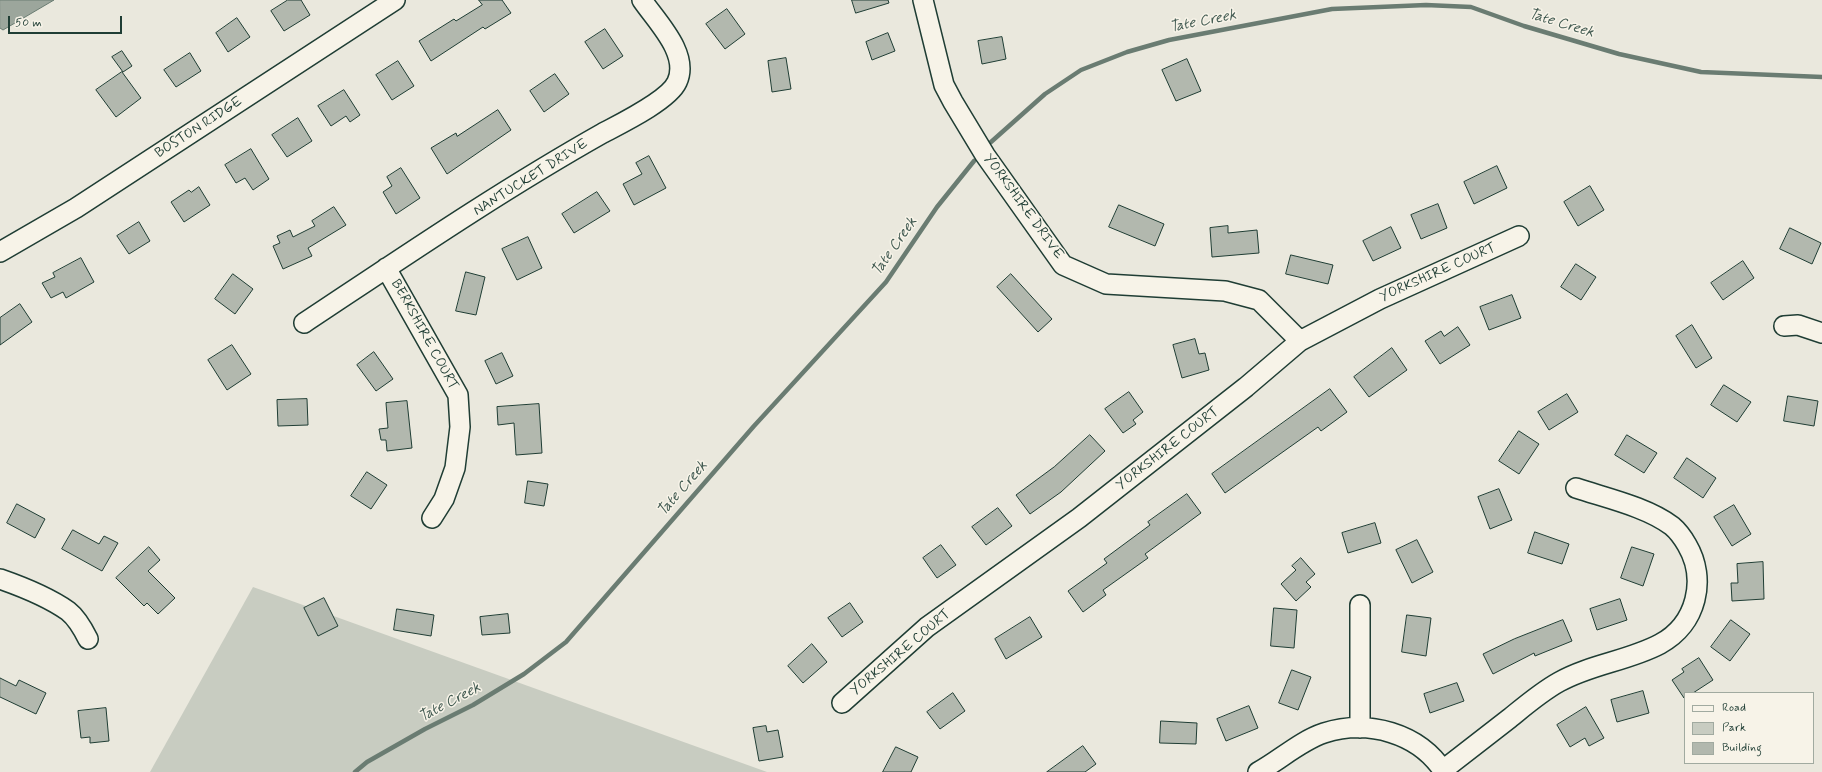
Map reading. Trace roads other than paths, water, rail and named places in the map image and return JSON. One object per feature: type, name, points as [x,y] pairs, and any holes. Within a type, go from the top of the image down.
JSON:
[{"type":"street","name":"BOSTON RIDGE","points":[[0,252],[76,208],[395,0]]},
{"type":"street","name":"NANTUCKET DRIVE","points":[[304,323],[386,268],[562,157],[654,105],[677,83],[681,68],[677,50],[642,0]]},
{"type":"street","name":"YORKSHIRE DRIVE","points":[[923,0],[944,85],[985,156],[1063,265],[1106,284],[1225,291],[1259,300],[1300,341]]},
{"type":"street","name":"YORKSHIRE COURT","points":[[842,703],[927,627],[1079,518],[1246,387],[1300,341],[1380,299],[1519,236]]},
{"type":"street","name":"BERKSHIRE COURT","points":[[386,268],[458,395],[460,427],[455,468],[444,499],[432,518]]},
{"type":"street","points":[[1784,326],[1798,325],[1822,333]]},
{"type":"street","points":[[1258,772],[1324,733],[1360,728],[1386,730],[1406,738],[1430,756],[1444,771],[1539,695],[1559,682],[1593,668],[1640,653],[1662,643],[1676,632],[1688,619],[1697,592],[1696,571],[1691,552],[1673,527],[1641,511],[1576,488]]},
{"type":"street","points":[[0,579],[28,589],[68,611],[81,625],[88,639]]},
{"type":"street","points":[[1360,605],[1360,728]]},
{"type":"waterway","name":"Tate Creek","points":[[991,142],[1045,94],[1081,70],[1127,52],[1169,40],[1332,9],[1426,5],[1471,7],[1524,26],[1619,54],[1701,72],[1822,77]]},
{"type":"waterway","name":"Tate Creek","points":[[355,772],[367,762],[425,729],[473,705],[524,674],[566,642],[754,426],[886,282],[937,207],[974,161]]}]
